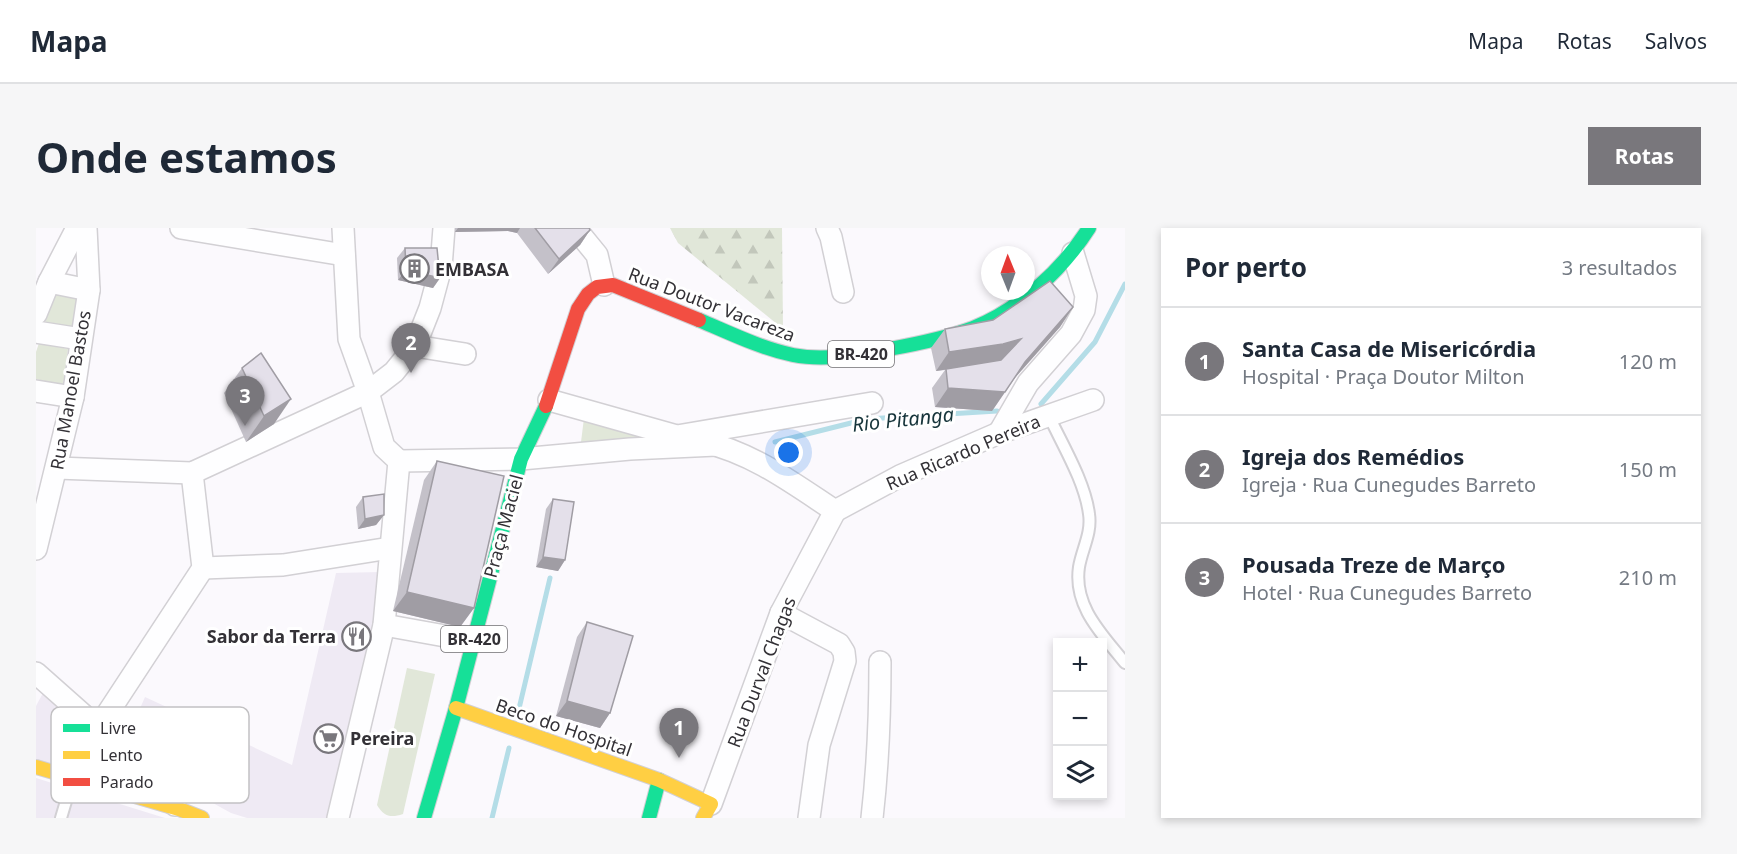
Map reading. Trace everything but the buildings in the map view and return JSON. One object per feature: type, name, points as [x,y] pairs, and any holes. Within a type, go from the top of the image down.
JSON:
[{"type":"main road","name":"Rua Doutor Vacareza","points":[[604,285],[613,285],[759,345],[795,355],[832,357],[870,353],[928,342],[975,327],[1022,301],[1073,253],[1089,228]]},
{"type":"main road","name":"BR-420","points":[[520,459],[549,400],[578,309],[588,294],[604,285]]},
{"type":"main road","name":"Praça Maciel","points":[[424,818],[456,708],[520,459]]},
{"type":"main road","name":"Beco do Hospital","points":[[456,708],[659,780],[707,811]]},
{"type":"main road","points":[[36,767],[51,772]]},
{"type":"main road","points":[[649,818],[659,780]]},
{"type":"main road","points":[[161,803],[202,818]]},
{"type":"street","points":[[36,314],[49,282],[77,228]]},
{"type":"street","name":"Rua Manoel Bastos","points":[[36,549],[73,397],[89,290],[86,228]]},
{"type":"street","points":[[181,228],[344,255]]},
{"type":"street","points":[[338,818],[384,625],[399,461],[384,447],[368,392],[348,339],[343,228]]},
{"type":"street","points":[[57,468],[192,472],[368,392],[394,372],[415,346],[430,308],[441,267],[444,228]]},
{"type":"street","points":[[575,228],[597,255],[604,285]]},
{"type":"street","points":[[827,228],[843,292]]},
{"type":"street","points":[[999,433],[1028,383],[1071,334],[1084,310],[1086,296],[1073,253]]},
{"type":"street","points":[[49,282],[89,290]]},
{"type":"street","points":[[36,332],[81,339]]},
{"type":"street","points":[[415,346],[465,354]]},
{"type":"street","points":[[36,391],[73,397]]},
{"type":"street","points":[[549,400],[716,445],[762,464],[835,511]]},
{"type":"street","name":"Rua Ricardo Pereira","points":[[835,511],[900,476],[999,433],[1093,400]]},
{"type":"street","points":[[677,436],[872,403]]},
{"type":"street","points":[[520,459],[630,449],[716,445]]},
{"type":"street","name":"Praça Maciel","points":[[399,461],[520,459]]},
{"type":"street","points":[[112,707],[203,567],[192,472]]},
{"type":"street","name":"Rua Durval Chagas","points":[[707,811],[781,613],[835,511]]},
{"type":"street","points":[[203,567],[283,565],[390,548]]},
{"type":"street","points":[[781,613],[839,644],[844,652],[845,661],[819,745],[808,818]]},
{"type":"street","points":[[384,625],[473,641]]},
{"type":"street","points":[[872,818],[880,735],[880,662]]},
{"type":"street","points":[[36,673],[74,707]]},
{"type":"street","points":[[174,803],[179,808]]},
{"type":"lane","points":[[1049,416],[1086,496],[1090,516],[1088,538],[1079,566],[1078,587],[1081,602],[1096,626],[1125,663]]},
{"type":"lane","points":[[61,818],[66,803]]},
{"type":"shaded area","points":[[380,572],[370,641],[327,818],[247,818],[231,813],[213,803],[249,803],[249,745],[292,765],[336,573]]},
{"type":"shaded area","points":[[43,693],[60,707],[51,707],[51,766],[36,760],[36,706]]},
{"type":"shaded area","points":[[145,697],[167,707],[141,707]]},
{"type":"shaded area","points":[[36,778],[51,783],[51,803],[117,803],[165,818],[36,818]]},
{"type":"green space","points":[[670,228],[782,228],[783,329],[678,243]]},
{"type":"green space","points":[[55,291],[78,295],[72,328],[45,323]]},
{"type":"green space","points":[[39,343],[68,349],[63,386],[36,379],[36,352]]},
{"type":"green space","points":[[584,418],[677,436],[581,442]]},
{"type":"green space","points":[[407,668],[435,674],[403,814],[391,816],[382,812],[377,805]]},
{"type":"waterway","points":[[1041,404],[1095,342],[1125,284]]},
{"type":"waterway","name":"Rio Pitanga","points":[[775,442],[867,419],[997,411]]},
{"type":"waterway","name":"Rio Pitanga","points":[[517,717],[550,578]]},
{"type":"waterway","points":[[492,818],[509,748]]},
{"type":"traffic: fast","points":[[699,320],[745,340],[805,357],[853,355],[931,340],[973,328],[1007,311],[1053,273],[1089,228]]},
{"type":"traffic: fast","points":[[424,818],[456,708],[521,459],[546,406]]},
{"type":"traffic: fast","points":[[649,818],[659,780]]},
{"type":"traffic: slow","points":[[456,708],[659,780],[711,804],[703,818]]},
{"type":"traffic: slow","points":[[36,767],[51,771]]},
{"type":"traffic: slow","points":[[159,803],[202,818]]},
{"type":"traffic: jam","points":[[546,406],[578,309],[588,294],[597,287],[613,285],[699,320]]},
{"type":"place","name":"EMBASA","points":[[414,269]]},
{"type":"place","name":"Igreja dos Remédios","points":[[411,373]]},
{"type":"place","name":"Pousada Treze de Março","points":[[245,426]]},
{"type":"place","name":"Sabor da Terra","points":[[357,636]]},
{"type":"place","name":"Pereira","points":[[329,738]]},
{"type":"place","name":"Santa Casa de Misericórdia","points":[[679,758]]}]
